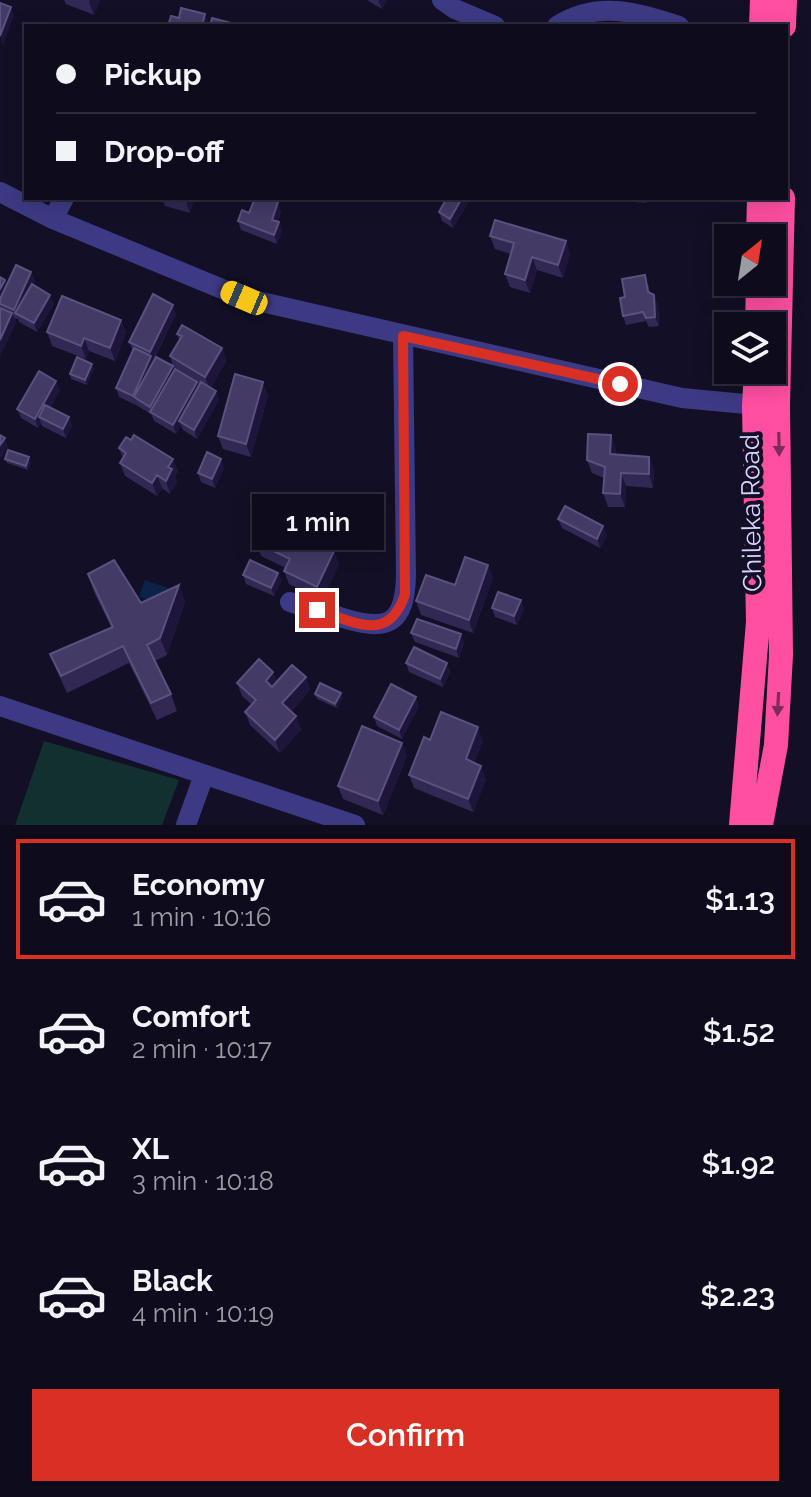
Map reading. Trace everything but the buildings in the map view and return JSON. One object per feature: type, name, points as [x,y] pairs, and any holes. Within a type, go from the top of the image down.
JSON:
[{"type":"highway","points":[[761,24],[762,0]]},
{"type":"highway","points":[[784,24],[785,0]]},
{"type":"highway","points":[[758,224],[759,200]]},
{"type":"highway","name":"Chileka Road","points":[[761,825],[776,745],[781,655],[778,406],[783,200]]},
{"type":"highway","name":"Chileka Road","points":[[741,825],[758,622],[755,384]]},
{"type":"street","points":[[442,0],[490,24]]},
{"type":"street","points":[[560,24],[589,9],[613,6],[672,24]]},
{"type":"street","points":[[0,192],[53,219],[244,298],[682,398],[778,406]]},
{"type":"street","points":[[53,219],[63,200]]},
{"type":"street","points":[[290,602],[371,627],[390,622],[400,610],[406,575],[403,336]]},
{"type":"street","points":[[0,706],[355,825]]},
{"type":"street","points":[[186,825],[204,775]]},
{"type":"green space","points":[[44,741],[179,780],[162,825],[15,825]]},
{"type":"water","points":[[145,580],[171,589],[166,605],[139,597]]},
{"type":"route","points":[[317,610],[371,627],[390,622],[400,610],[406,575],[403,336],[620,384]]}]
